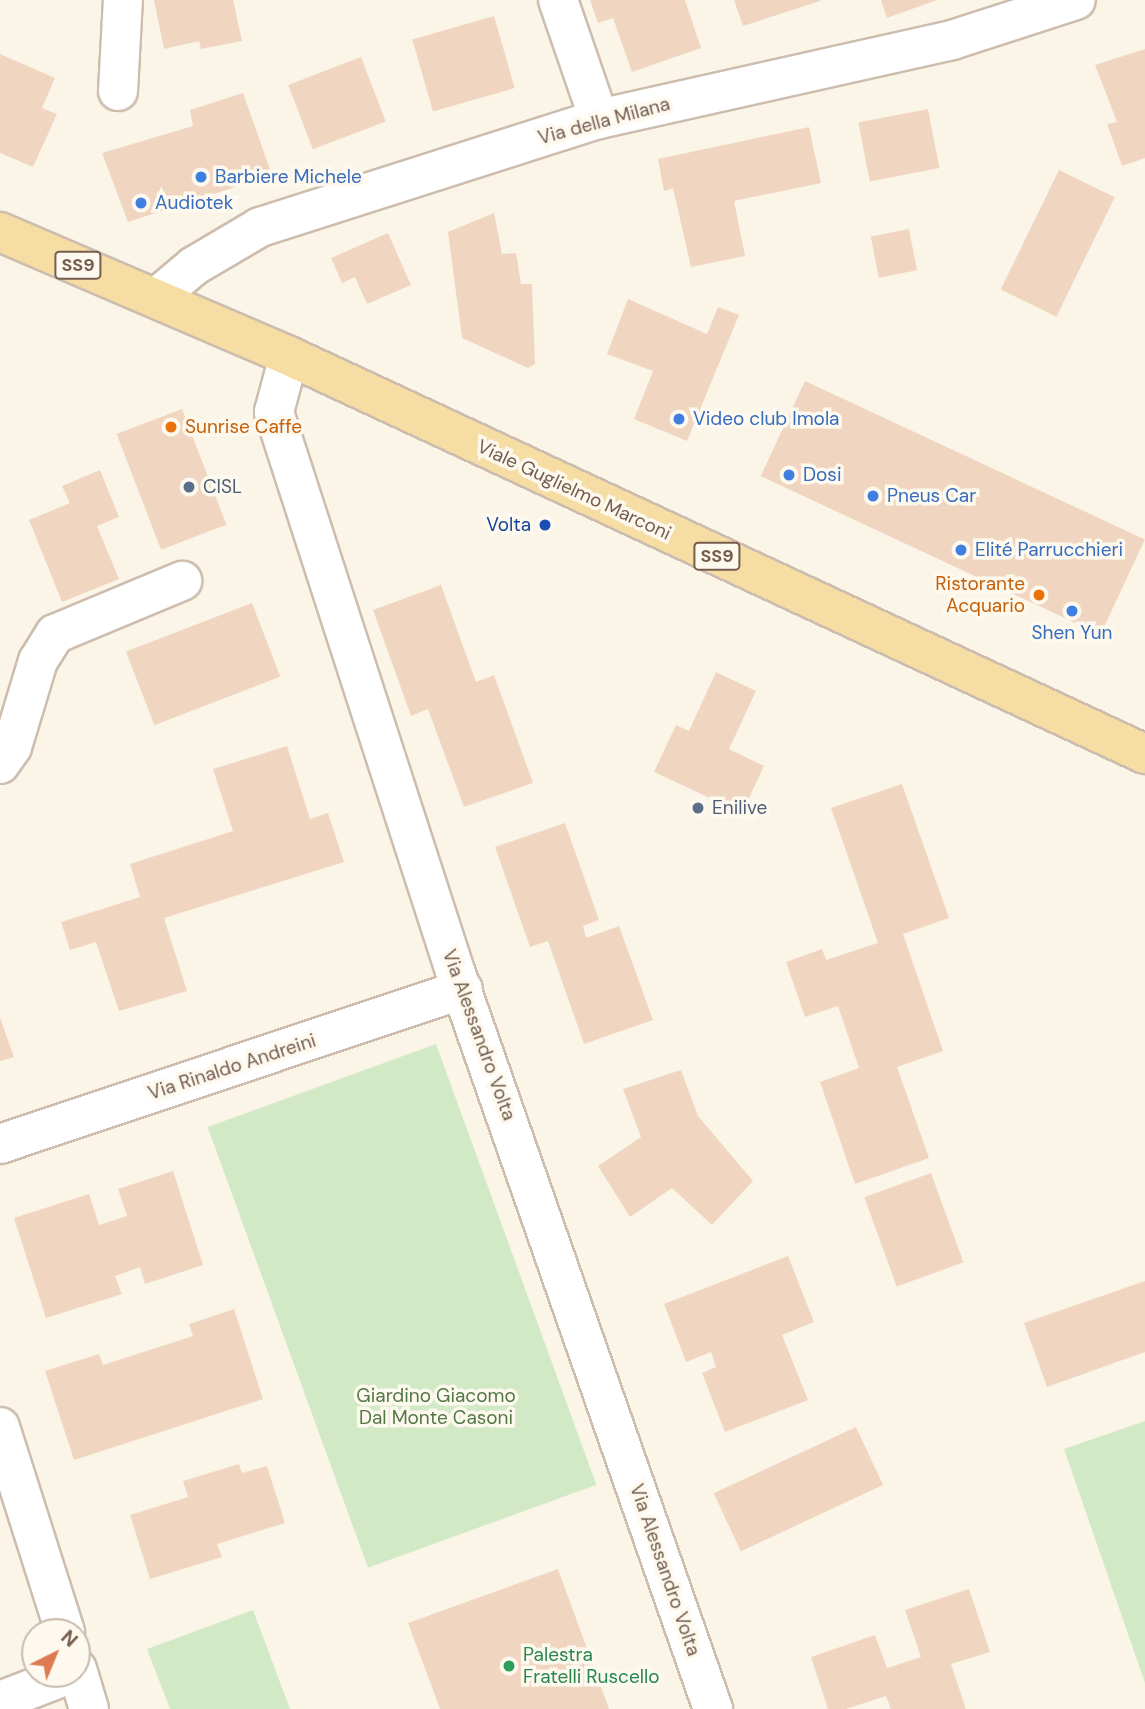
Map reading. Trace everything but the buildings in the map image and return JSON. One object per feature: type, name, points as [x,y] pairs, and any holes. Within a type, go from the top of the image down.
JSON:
[{"type":"main road","name":"Viale Guglielmo Marconi","points":[[0,232],[289,356],[1145,754]]},
{"type":"street","points":[[117,91],[123,0]]},
{"type":"street","points":[[558,0],[599,119]]},
{"type":"street","name":"Via della Milana","points":[[156,298],[194,265],[260,227],[599,119],[952,40],[1076,0]]},
{"type":"street","name":"Via Alessandro Volta","points":[[289,356],[274,412],[463,989],[713,1709]]},
{"type":"street","points":[[0,764],[12,747],[38,661],[55,634],[182,581]]},
{"type":"street","name":"Via Rinaldo Andreini","points":[[0,1144],[463,989]]},
{"type":"street","points":[[0,1427],[61,1618]]},
{"type":"street","points":[[0,1702],[35,1688]]},
{"type":"street","points":[[83,1688],[89,1709]]},
{"type":"green space","name":"Giardino Giacomo Dal Monte Casoni","points":[[436,1044],[596,1485],[368,1568],[208,1127]]},
{"type":"green space","points":[[1145,1421],[1145,1683],[1064,1449]]},
{"type":"green space","points":[[253,1610],[290,1709],[170,1709],[147,1649]]},
{"type":"place","name":"Barbiere Michele","points":[[201,177]]},
{"type":"place","name":"Audiotek","points":[[141,203]]},
{"type":"place","name":"Video club Imola","points":[[679,419]]},
{"type":"place","name":"Sunrise Caffe","points":[[171,427]]},
{"type":"place","name":"Dosi","points":[[789,475]]},
{"type":"place","name":"CISL","points":[[189,487]]},
{"type":"place","name":"Pneus Car","points":[[873,496]]},
{"type":"place","name":"Volta","points":[[545,525]]},
{"type":"place","name":"Elité Parrucchieri","points":[[961,550]]},
{"type":"place","name":"Ristorante Acquario","points":[[1039,595]]},
{"type":"place","name":"Shen Yun","points":[[1072,611]]},
{"type":"place","name":"Enilive","points":[[698,808]]},
{"type":"place","name":"Palestra Fratelli Ruscello","points":[[509,1666]]}]
